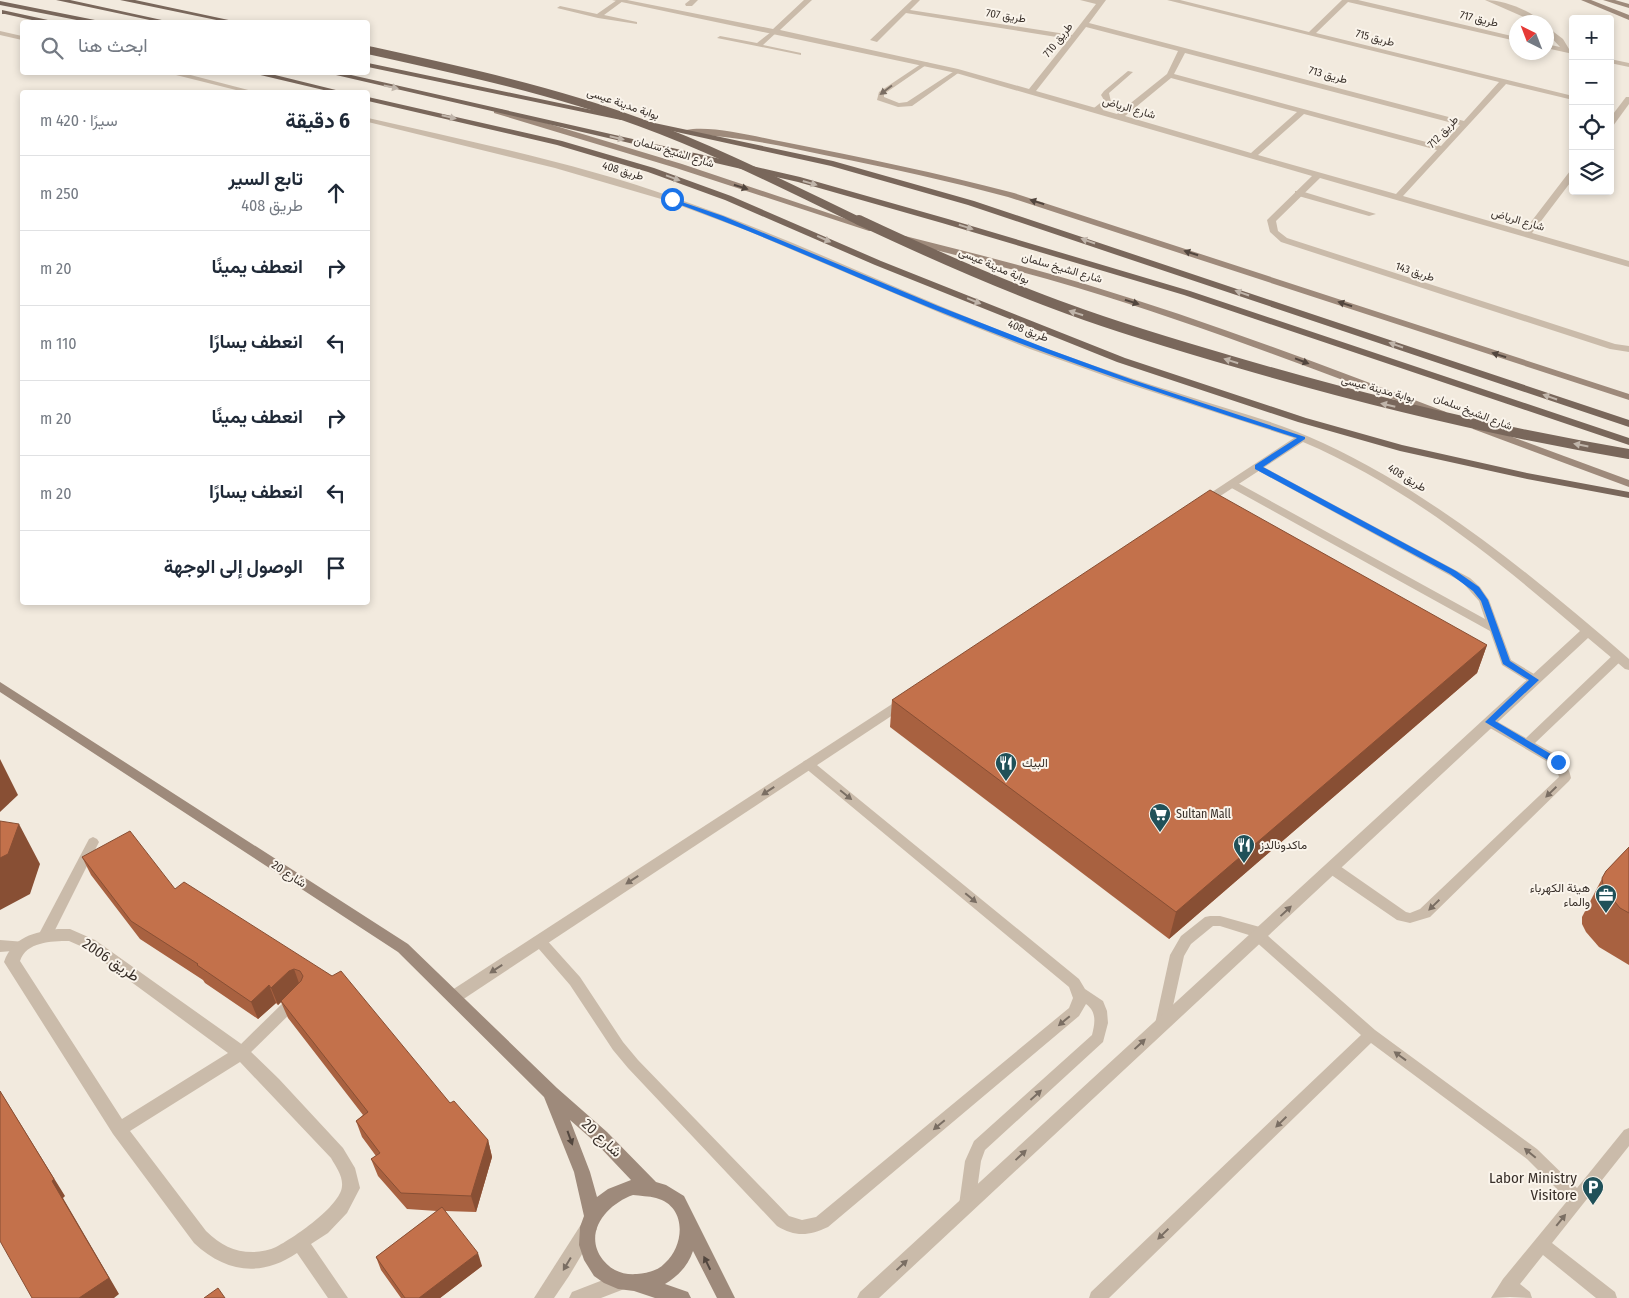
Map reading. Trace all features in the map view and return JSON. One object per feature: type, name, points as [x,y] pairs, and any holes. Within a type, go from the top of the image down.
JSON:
[{"type":"main road","points":[[60,0],[157,20]]},
{"type":"main road","points":[[124,0],[224,20]]},
{"type":"main road","points":[[1586,0],[1629,18]]},
{"type":"main road","points":[[1607,0],[1629,6]]},
{"type":"main road","points":[[0,3],[85,20]]},
{"type":"main road","points":[[0,11],[39,20]]},
{"type":"main road","name":"بوابة مدينة عيسى","points":[[370,50],[543,91],[676,136],[906,242],[1001,283],[1068,310],[1150,337],[1373,402],[1438,417],[1629,454]]},
{"type":"main road","name":"شارع الشيخ سلمان","points":[[370,65],[833,164],[980,206],[1629,424]]},
{"type":"main road","points":[[264,75],[331,90]]},
{"type":"main road","name":"شارع الشيخ سلمان","points":[[339,75],[800,180],[945,220],[1187,292],[1629,442]]},
{"type":"main road","points":[[370,99],[559,143],[651,170],[728,198],[878,262],[1122,360],[1302,420],[1400,448],[1629,496]]},
{"type":"main road","name":"شارع الشيخ سلمان","points":[[478,106],[678,166],[867,228],[1045,275],[1172,315],[1290,356],[1629,484]]},
{"type":"main road","name":"شارع الشيخ سلمان","points":[[688,132],[727,134],[792,146],[912,170],[1011,195],[1629,398]]},
{"type":"main road","name":"شارع 20","points":[[0,686],[403,948],[551,1093],[601,1137],[650,1186]]},
{"type":"main road","name":"شارع 20","points":[[551,1093],[582,1172],[590,1222]]},
{"type":"main road","points":[[682,1298],[605,1275],[593,1262],[587,1247],[590,1222],[603,1202],[617,1192],[633,1187],[650,1186],[665,1191],[677,1200],[686,1212],[690,1227],[726,1298]]},
{"type":"main road","points":[[629,1283],[655,1280],[670,1272],[682,1259],[689,1243],[690,1227]]},
{"type":"street","name":"شارع الرياض","points":[[618,0],[776,31],[958,71],[1629,264]]},
{"type":"street","points":[[776,31],[808,0]]},
{"type":"street","points":[[874,40],[916,0]]},
{"type":"street","points":[[1084,0],[1101,1]]},
{"type":"street","name":"طريق 715","points":[[1171,0],[1569,97]]},
{"type":"street","name":"طريق 717","points":[[1311,34],[1347,0],[1509,37]]},
{"type":"street","name":"طريق 717","points":[[1489,0],[1527,15]]},
{"type":"street","name":"طريق 710","points":[[1031,92],[1101,1]]},
{"type":"street","name":"طريق 707","points":[[904,11],[1074,38]]},
{"type":"street","name":"طريق 713","points":[[1084,24],[1466,124]]},
{"type":"street","points":[[0,33],[20,38]]},
{"type":"street","points":[[1554,35],[1569,51]]},
{"type":"street","points":[[1554,48],[1569,51]]},
{"type":"street","points":[[1119,117],[1170,75],[1184,49]]},
{"type":"street","points":[[1614,62],[1629,66]]},
{"type":"street","points":[[180,75],[244,90]]},
{"type":"street","points":[[1170,75],[1442,149]]},
{"type":"street","name":"طريق 712","points":[[1398,197],[1504,82]]},
{"type":"street","points":[[1614,119],[1629,99]]},
{"type":"street","points":[[1614,109],[1621,110]]},
{"type":"street","points":[[1253,155],[1302,111]]},
{"type":"street","name":"طريق 408","points":[[370,120],[537,160],[672,199],[721,217],[935,308],[1038,348],[1131,382],[1302,438],[1375,473],[1428,505],[1467,534],[1629,666]]},
{"type":"street","name":"طريق 143","points":[[1319,174],[1273,216],[1270,224],[1274,232],[1292,244],[1614,347],[1629,349]]},
{"type":"street","points":[[1526,235],[1569,178]]},
{"type":"street","points":[[1190,512],[1302,438]]},
{"type":"street","points":[[866,1298],[1588,631]]},
{"type":"street","points":[[454,997],[916,693]]},
{"type":"street","name":"طريق 2006","points":[[70,935],[90,944],[241,1054],[273,1084],[330,1146],[346,1168],[351,1188],[341,1208],[322,1227],[278,1256],[255,1261],[233,1259],[214,1250],[200,1237],[119,1129],[12,962],[13,954],[20,946],[45,936],[70,935]]},
{"type":"street","points":[[119,1129],[241,1054]]},
{"type":"street","points":[[543,1298],[563,1270],[590,1222]]},
{"type":"street","points":[[300,1243],[339,1298]]},
{"type":"street","points":[[578,1298],[629,1283]]},
{"type":"lane","points":[[598,16],[618,0]]},
{"type":"lane","points":[[560,8],[635,23]]},
{"type":"lane","points":[[759,45],[776,31]]},
{"type":"lane","points":[[720,38],[799,54]]},
{"type":"lane","points":[[926,63],[881,93],[880,98],[898,105],[909,104],[958,71]]},
{"type":"lane","points":[[1097,110],[1108,100],[1105,95],[1106,92],[1130,72]]},
{"type":"lane","points":[[1298,193],[1372,214]]},
{"type":"lane","points":[[1258,467],[1466,580],[1484,600],[1506,662],[1535,680]]},
{"type":"lane","points":[[1232,484],[1494,629]]},
{"type":"lane","points":[[1527,744],[1618,657]]},
{"type":"lane","points":[[1332,868],[1402,916],[1410,918],[1425,913],[1565,778],[1563,768],[1558,762],[1489,722]]},
{"type":"lane","points":[[808,764],[1074,983],[1080,993],[1096,1002],[1101,1010],[1102,1025],[1098,1038],[979,1146],[973,1162],[967,1205]]},
{"type":"lane","points":[[45,936],[93,842]]},
{"type":"lane","points":[[1162,1024],[1177,954],[1186,940],[1210,921],[1220,920],[1260,935],[1370,1034],[1532,1154],[1578,1199]]},
{"type":"lane","points":[[539,941],[575,981],[618,1046],[633,1064],[783,1221],[798,1228],[814,1226],[822,1222],[1074,1012],[1079,1007],[1080,993]]},
{"type":"lane","points":[[0,946],[20,946]]},
{"type":"lane","points":[[241,1054],[302,994]]},
{"type":"lane","points":[[1097,1298],[1355,1051],[1370,1034]]},
{"type":"lane","points":[[1499,1298],[1629,1136]]},
{"type":"lane","points":[[1541,1244],[1609,1298]]},
{"type":"lane","points":[[1509,1285],[1524,1298]]},
{"type":"building","name":"Sultan Mall","points":[[1210,490],[1487,645],[1176,912],[892,700]]},
{"type":"building","points":[[0,821],[19,824],[8,854],[0,858]]},
{"type":"building","points":[[130,831],[175,889],[184,882],[332,976],[341,971],[450,1103],[454,1101],[488,1140],[471,1196],[401,1193],[371,1159],[380,1153],[356,1121],[368,1112],[281,1001],[301,981],[303,976],[300,971],[294,969],[289,971],[271,988],[269,985],[251,1002],[198,964],[131,921],[82,857]]},
{"type":"building","points":[[1629,847],[1629,913],[1620,908],[1607,892],[1602,878],[1606,871]]},
{"type":"building","points":[[0,1091],[54,1179],[52,1181],[109,1278],[79,1298],[32,1298],[0,1241]]},
{"type":"building","points":[[442,1207],[478,1253],[419,1298],[405,1298],[376,1257]]},
{"type":"building","points":[[218,1288],[225,1298],[204,1298]]},
{"type":"place","name":"البيك","points":[[1006,782]]},
{"type":"place","name":"Sultan Mall","points":[[1160,833]]},
{"type":"place","name":"ماكدونالدز","points":[[1244,864]]},
{"type":"place","name":"هيئة الكهرباء والماء","points":[[1606,914]]},
{"type":"place","name":"Labor Ministry Visitore","points":[[1593,1206]]},
{"type":"route","points":[[672,199],[721,217],[935,308],[1046,351],[1131,382],[1302,438],[1258,467],[1453,572],[1476,589],[1489,611],[1501,652],[1506,662],[1535,680],[1489,722],[1558,762]]}]
